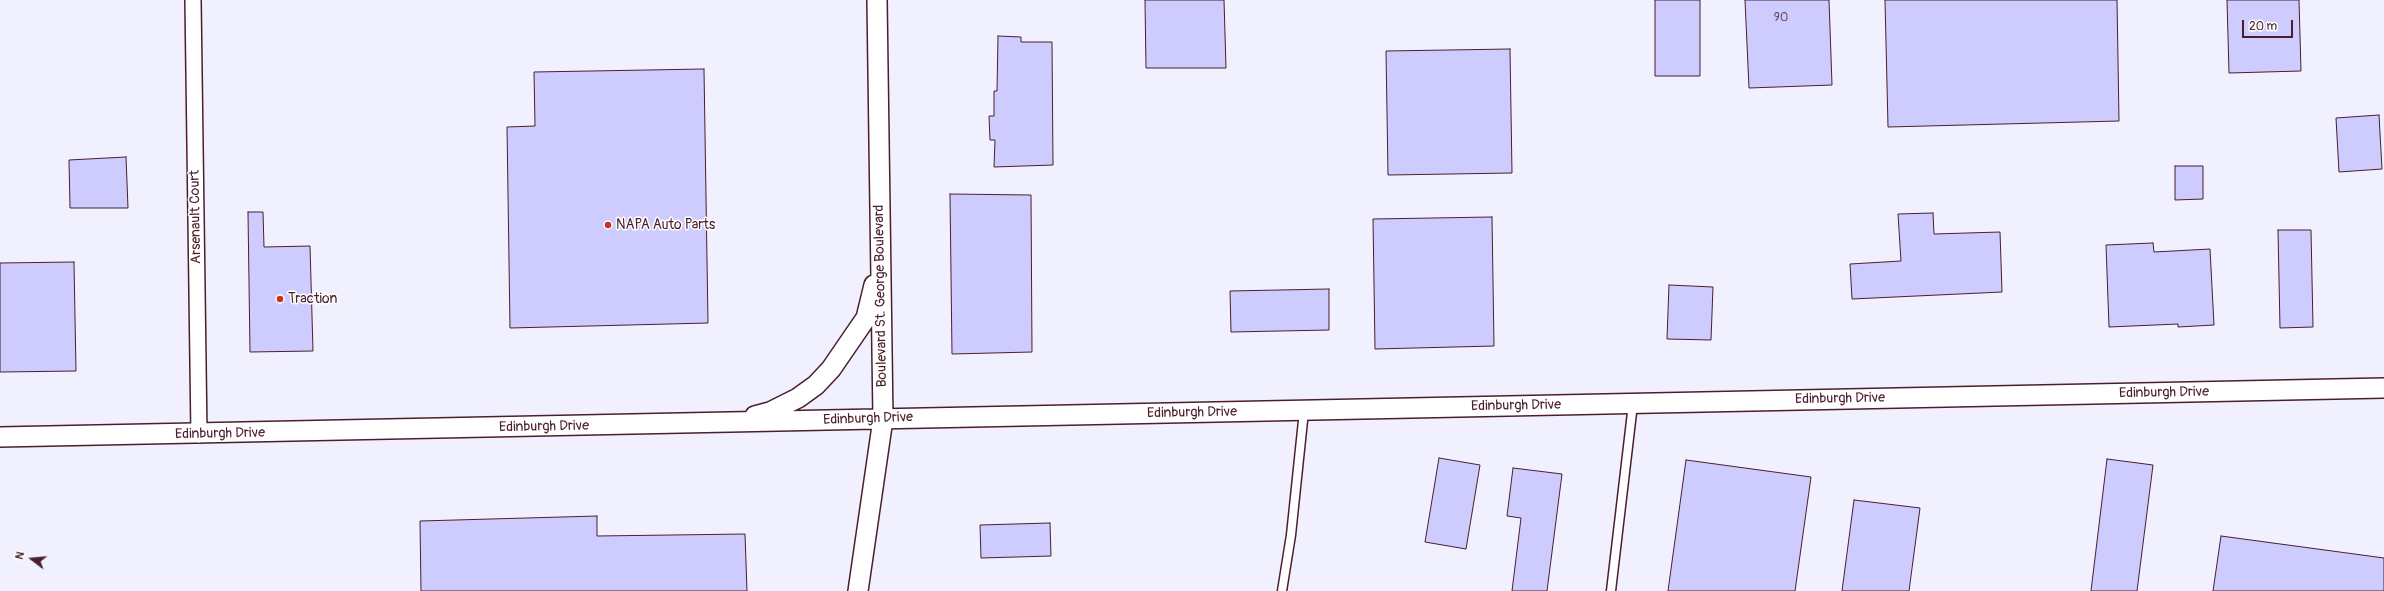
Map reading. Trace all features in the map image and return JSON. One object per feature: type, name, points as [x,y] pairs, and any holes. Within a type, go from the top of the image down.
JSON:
[{"type":"street","name":"Arsenault Court","points":[[192,0],[198,434]]},
{"type":"street","name":"Boulevard St. George Boulevard","points":[[858,591],[883,419],[877,0]]},
{"type":"street","points":[[722,423],[770,412],[798,398],[816,385],[839,358],[866,318],[880,263]]},
{"type":"street","name":"Edinburgh Drive","points":[[0,437],[2384,388]]},
{"type":"lane","points":[[1611,591],[1633,404]]},
{"type":"lane","points":[[1282,591],[1291,535],[1304,411]]},
{"type":"building","points":[[1145,0],[1224,0],[1226,68],[1146,68]]},
{"type":"building","points":[[1655,0],[1700,0],[1700,76],[1655,76]]},
{"type":"building","points":[[1745,0],[1829,0],[1832,85],[1749,88]]},
{"type":"building","points":[[1885,0],[2117,0],[2119,121],[1888,127]]},
{"type":"building","points":[[2227,0],[2299,0],[2301,71],[2229,73]]},
{"type":"building","points":[[998,36],[1021,37],[1021,42],[1052,42],[1053,165],[994,167],[995,140],[990,140],[989,116],[994,116],[994,91],[997,91]]},
{"type":"building","points":[[1510,49],[1512,173],[1388,175],[1386,51]]},
{"type":"building","name":"NAPA Auto Parts","points":[[704,69],[708,323],[510,328],[507,127],[535,126],[534,72]]},
{"type":"building","points":[[2379,115],[2382,169],[2339,172],[2336,118]]},
{"type":"building","points":[[126,157],[128,208],[70,208],[69,160]]},
{"type":"building","points":[[2175,166],[2203,166],[2203,199],[2175,200]]},
{"type":"building","points":[[950,194],[1031,195],[1032,352],[952,354]]},
{"type":"building","name":"Traction","points":[[248,212],[263,212],[264,247],[310,246],[313,351],[250,352]]},
{"type":"building","points":[[1933,213],[1934,234],[2000,232],[2002,292],[1852,299],[1850,264],[1901,261],[1898,214]]},
{"type":"building","points":[[1492,217],[1494,346],[1375,349],[1373,219]]},
{"type":"building","points":[[2278,230],[2311,230],[2313,327],[2280,328]]},
{"type":"building","points":[[2153,243],[2154,252],[2210,249],[2214,325],[2178,327],[2178,324],[2109,327],[2106,245]]},
{"type":"building","points":[[74,262],[76,371],[0,372],[0,263]]},
{"type":"building","points":[[1669,285],[1713,287],[1711,340],[1667,339]]},
{"type":"building","points":[[1329,289],[1329,330],[1231,332],[1230,291]]},
{"type":"building","points":[[1439,458],[1480,465],[1466,549],[1425,542]]},
{"type":"building","points":[[2107,459],[2153,465],[2137,591],[2091,591]]},
{"type":"building","points":[[1686,460],[1811,477],[1795,591],[1668,591]]},
{"type":"building","points":[[1513,468],[1562,474],[1547,591],[1512,591],[1521,518],[1507,516]]},
{"type":"building","points":[[1854,500],[1920,508],[1909,591],[1842,591]]},
{"type":"building","points":[[597,516],[597,536],[745,534],[747,591],[421,591],[420,521]]},
{"type":"building","points":[[1050,523],[1051,556],[981,558],[980,525]]},
{"type":"building","points":[[2221,536],[2384,558],[2384,591],[2213,591]]},
{"type":"place","name":"NAPA Auto Parts","points":[[608,225]]},
{"type":"place","name":"Traction","points":[[280,299]]}]
